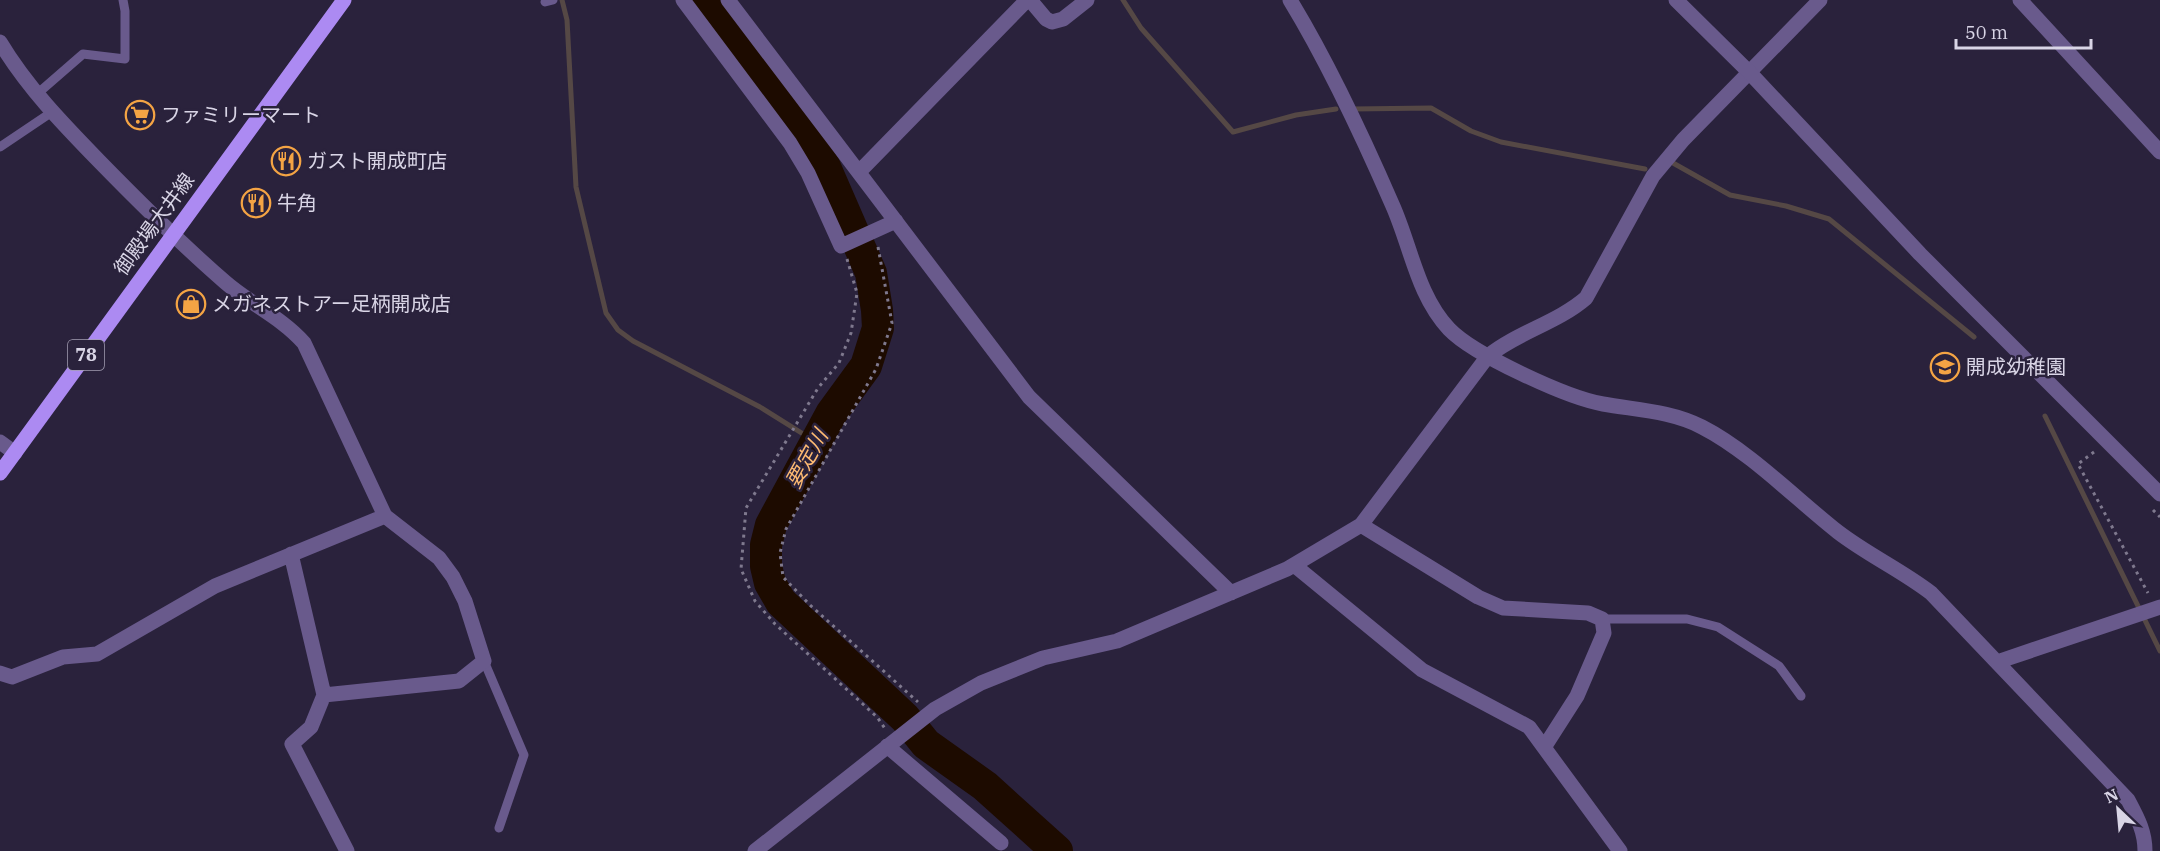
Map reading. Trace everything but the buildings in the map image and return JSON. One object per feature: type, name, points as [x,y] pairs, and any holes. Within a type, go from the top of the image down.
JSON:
[{"type":"main road","name":"御殿場大井線","points":[[0,473],[344,0]]},
{"type":"street","points":[[683,0],[790,143],[844,244],[896,221]]},
{"type":"street","points":[[728,0],[1029,397],[1231,593]]},
{"type":"street","points":[[859,172],[1020,2],[1052,22],[1063,18],[1087,0]]},
{"type":"street","points":[[1290,0],[1310,32],[1392,203],[1427,299],[1450,330],[1488,356],[1584,399],[1659,412],[1704,428],[1735,449],[1839,533],[1871,556],[1905,573],[1931,593],[2128,800],[2139,819],[2145,838],[2145,851]]},
{"type":"street","points":[[1676,0],[1750,73],[1920,254],[2160,494]]},
{"type":"street","points":[[755,851],[935,709],[981,683],[1042,658],[1117,640],[1231,593],[1294,565],[1361,525],[1488,356],[1511,340],[1571,309],[1586,298],[1653,176],[1683,140],[1820,0]]},
{"type":"street","points":[[2020,0],[2160,152]]},
{"type":"street","points":[[0,42],[15,67],[52,112],[172,236],[232,288],[288,325],[303,343],[385,516],[439,558],[453,577],[465,601],[484,661],[459,681],[324,695]]},
{"type":"street","points":[[0,442],[15,453]]},
{"type":"street","points":[[0,673],[12,677],[63,657],[97,654],[216,586],[385,516]]},
{"type":"street","points":[[1361,525],[1478,597],[1503,608],[1588,613],[1602,620],[1604,633],[1577,696],[1545,746]]},
{"type":"street","points":[[291,555],[324,695],[311,728],[292,744],[347,851]]},
{"type":"street","points":[[1294,565],[1422,670],[1529,728],[1545,746],[1620,851]]},
{"type":"street","points":[[1997,662],[2159,610]]},
{"type":"street","points":[[893,741],[1001,843]]},
{"type":"lane","points":[[38,94],[83,54],[125,59],[123,0]]},
{"type":"lane","points":[[0,147],[52,112]]},
{"type":"lane","points":[[1602,620],[1687,619],[1718,627],[1779,666],[1802,696]]},
{"type":"lane","points":[[484,661],[524,755],[499,828]]},
{"type":"path","points":[[872,232],[889,298],[892,323],[876,369],[786,529],[780,553],[783,577],[810,605],[919,703],[935,709]]},
{"type":"path","points":[[844,244],[857,293],[851,333],[839,363],[818,388],[800,416],[746,508],[741,569],[755,601],[775,624],[877,717],[893,741]]},
{"type":"path","points":[[2096,450],[2078,464],[2159,610]]},
{"type":"waterway","points":[[562,0],[567,20],[576,187],[606,313],[618,330],[633,341],[760,407],[816,442]]},
{"type":"waterway","name":"要定川","points":[[703,0],[799,125],[825,167],[871,273],[877,310],[878,328],[866,366],[831,414],[771,525],[766,545],[766,566],[770,583],[781,602],[905,718],[926,744],[985,786],[1057,851]]},
{"type":"waterway","points":[[1123,0],[1141,28],[1233,132],[1296,115],[1336,109]]},
{"type":"waterway","points":[[1353,109],[1431,108],[1471,131],[1501,142],[1645,169]]},
{"type":"waterway","points":[[1673,163],[1730,195],[1786,206],[1829,219],[1974,337]]},
{"type":"waterway","points":[[2045,416],[2160,651]]},
{"type":"place","name":"ファミリーマート","points":[[140,115]]},
{"type":"place","name":"ガスト開成町店","points":[[286,161]]},
{"type":"place","name":"牛角","points":[[256,203]]},
{"type":"place","name":"メガネストアー足柄開成店","points":[[191,304]]},
{"type":"place","name":"開成幼稚園","points":[[1945,367]]}]
